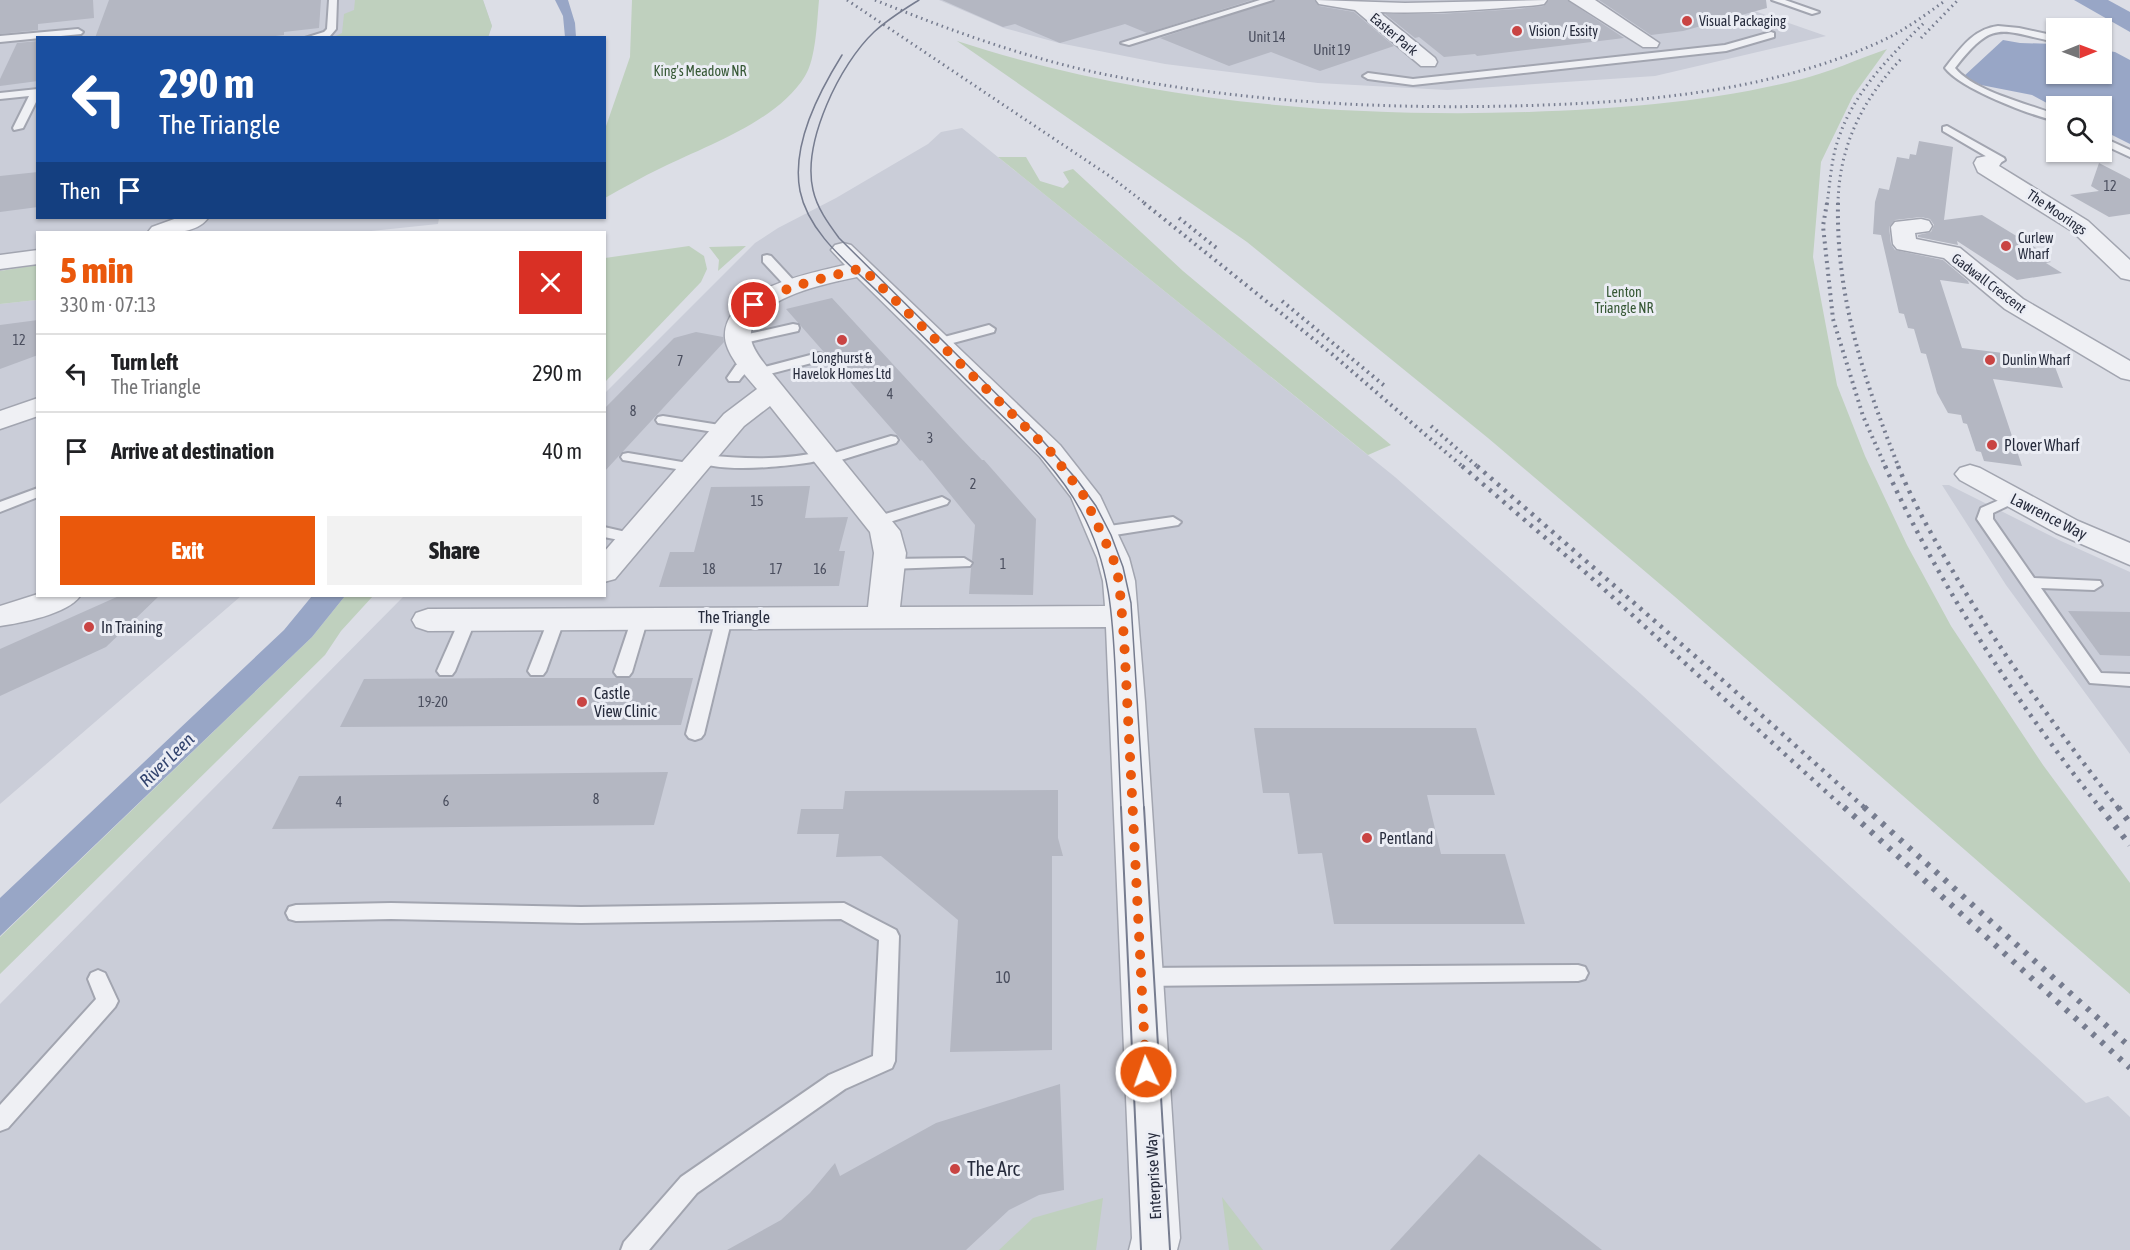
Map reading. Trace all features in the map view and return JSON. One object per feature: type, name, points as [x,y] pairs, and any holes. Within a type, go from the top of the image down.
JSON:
[{"type":"street","name":"Easter Park","points":[[1325,0],[1361,6],[1437,9],[1538,0]]},
{"type":"street","points":[[1578,0],[1588,3],[1650,43]]},
{"type":"street","name":"Easter Park","points":[[1361,6],[1428,62]]},
{"type":"street","name":"The Moorings","points":[[1991,161],[1985,163],[1986,167],[2080,226],[2130,273]]},
{"type":"street","points":[[173,231],[195,219]]},
{"type":"street","name":"Gadwall Crescent","points":[[1921,226],[1903,227],[1905,244],[1952,253],[2014,304],[2130,372]]},
{"type":"street","points":[[0,262],[36,257]]},
{"type":"street","name":"Enterprise Way","points":[[793,287],[853,259],[1050,451],[1084,496],[1113,558],[1119,581],[1122,616],[1157,1246]]},
{"type":"street","points":[[793,287],[771,294],[754,305],[741,321],[738,335],[751,369],[888,536],[889,564],[883,616]]},
{"type":"street","points":[[606,570],[699,464],[734,420],[751,369]]},
{"type":"street","points":[[0,420],[36,407]]},
{"type":"street","name":"Lawrence Way","points":[[1970,474],[2067,527],[2130,555]]},
{"type":"street","points":[[0,616],[22,612],[61,597]]},
{"type":"street","name":"The Triangle","points":[[428,620],[578,611],[640,618],[1122,616]]},
{"type":"lane","points":[[318,36],[327,34],[331,29],[333,0]]},
{"type":"lane","points":[[1126,43],[1269,0]]},
{"type":"lane","points":[[1776,0],[1815,12]]},
{"type":"lane","points":[[2046,37],[2002,29],[1991,30],[1982,33],[1950,68],[1956,76],[1996,96],[2046,113]]},
{"type":"lane","points":[[0,39],[78,32]]},
{"type":"lane","points":[[1368,76],[1413,82],[1449,79],[1726,48],[1771,35]]},
{"type":"lane","points":[[1650,43],[1668,54]]},
{"type":"lane","points":[[1428,62],[1449,79]]},
{"type":"lane","points":[[0,96],[36,92]]},
{"type":"lane","points":[[18,128],[36,94]]},
{"type":"lane","points":[[1947,129],[2000,160],[1991,161]]},
{"type":"lane","points":[[2112,145],[2130,154]]},
{"type":"lane","points":[[767,259],[793,287]]},
{"type":"lane","points":[[751,369],[793,328]]},
{"type":"lane","points":[[938,343],[989,329]]},
{"type":"lane","points":[[751,369],[818,357]]},
{"type":"lane","points":[[663,420],[726,430]]},
{"type":"lane","points":[[628,457],[699,464],[782,463],[826,458],[891,440]]},
{"type":"lane","points":[[0,507],[36,493]]},
{"type":"lane","points":[[2013,498],[1986,511],[1985,519],[2096,679],[2130,680]]},
{"type":"lane","points":[[877,521],[942,501]]},
{"type":"lane","points":[[1102,532],[1173,522]]},
{"type":"lane","points":[[606,532],[634,538]]},
{"type":"lane","points":[[889,564],[964,563]]},
{"type":"lane","points":[[2030,583],[2094,585]]},
{"type":"lane","points":[[537,671],[578,611]]},
{"type":"lane","points":[[623,672],[640,618]]},
{"type":"lane","points":[[695,734],[724,618]]},
{"type":"lane","points":[[446,671],[468,619]]},
{"type":"lane","points":[[296,913],[391,911],[581,915],[844,911],[889,936],[884,1061],[837,1082],[689,1185],[633,1250]]},
{"type":"lane","points":[[1141,977],[1578,973]]},
{"type":"lane","points":[[0,1121],[107,1001],[98,979]]},
{"type":"shaded area","points":[[0,0],[483,0],[492,26],[489,36],[36,36],[36,219],[439,219],[438,224],[372,231],[36,231],[36,265],[0,271]]},
{"type":"shaded area","points":[[939,0],[1733,0],[1729,2],[1826,36],[1655,76],[1447,90],[1318,83],[1165,64],[1059,43],[1004,28]]},
{"type":"shaded area","points":[[962,128],[1395,477],[1641,694],[2086,1103],[2108,1096],[2130,1117],[2130,1250],[0,1250],[0,1004],[403,597],[606,597],[606,392],[755,243],[928,144],[941,132]]},
{"type":"shaded area","points":[[36,300],[36,597],[240,597],[0,804],[0,304]]},
{"type":"shaded area","points":[[1942,485],[1949,485],[2061,541],[2130,572],[2130,754],[2006,585]]},
{"type":"green space","points":[[355,0],[483,0],[492,26],[488,36],[336,36],[342,33],[344,14],[354,10]]},
{"type":"green space","name":"King's Meadow NR","points":[[632,0],[819,0],[812,60],[805,76],[793,92],[740,131],[654,171],[606,197],[606,126],[630,57]]},
{"type":"green space","name":"Lenton Triangle NR","points":[[957,41],[1027,62],[1168,91],[1312,108],[1457,113],[1596,109],[1732,94],[1809,77],[1887,49],[1853,96],[1821,162],[1813,257],[1837,385],[1865,456],[1907,545],[1951,626],[2043,765],[2130,883],[2130,994],[1674,596],[1488,438],[1247,242]]},
{"type":"green space","points":[[998,157],[1026,157],[1040,181],[1063,188],[1069,182],[1063,172],[1073,169],[1183,271],[1391,445],[1368,455]]},
{"type":"green space","points":[[689,246],[704,256],[707,269],[701,282],[606,381],[606,258]]},
{"type":"green space","points":[[746,246],[718,271],[719,260],[709,247]]},
{"type":"green space","points":[[36,265],[36,300],[0,304],[0,271]]},
{"type":"green space","points":[[344,597],[372,597],[341,631],[325,655],[0,974],[0,937],[312,637]]},
{"type":"green space","points":[[1222,1197],[1263,1250],[1229,1250]]},
{"type":"green space","points":[[1103,1198],[1096,1250],[999,1250],[1033,1218]]},
{"type":"water","points":[[555,0],[568,0],[575,23],[576,36],[565,36],[563,16]]},
{"type":"water","points":[[2074,0],[2108,0],[2130,12],[2130,32],[2112,22],[2112,18],[2106,18]]},
{"type":"water","points":[[2003,40],[2046,44],[2046,84],[2112,84],[2112,52],[2115,52],[2130,60],[2130,144],[2112,135],[2112,96],[2046,96],[2046,103],[2032,95],[1981,85],[1963,77]]},
{"type":"water","name":"River Leen","points":[[311,597],[344,597],[312,637],[0,936],[0,898],[284,630]]},
{"type":"building","points":[[0,0],[93,0],[94,18],[38,24],[38,30],[0,34]]},
{"type":"building","points":[[109,0],[321,0],[319,28],[284,32],[284,35],[96,36]]},
{"type":"building","points":[[942,0],[1252,0],[1147,33],[1125,24],[1060,43],[1015,24],[1003,27]]},
{"type":"building","points":[[1275,0],[1314,0],[1319,6],[1354,12],[1394,46],[1320,71],[1271,52],[1229,66],[1160,38]]},
{"type":"building","name":"Vision / Essity","points":[[1549,0],[1567,0],[1624,38],[1477,56],[1475,54],[1444,57],[1385,14],[1439,14],[1518,9],[1544,6]]},
{"type":"building","name":"Visual Packaging","points":[[1599,0],[1766,0],[1767,8],[1683,31],[1651,35]]},
{"type":"building","points":[[36,41],[36,81],[0,86],[0,79],[17,43]]},
{"type":"building","points":[[1919,141],[1953,147],[1944,220],[1982,215],[2046,254],[2039,255],[2051,262],[2046,263],[2062,273],[2017,280],[1957,241],[1958,245],[1918,237],[1918,235],[1931,232],[1934,225],[1930,219],[1921,217],[1895,220],[1889,227],[1891,244],[1895,250],[1943,260],[1968,281],[1969,284],[1940,280],[1962,348],[2052,359],[2063,388],[1993,379],[2022,466],[1984,461],[1981,452],[1976,451],[1967,424],[1963,423],[1961,415],[1948,413],[1937,393],[1926,354],[1921,353],[1914,329],[1908,328],[1904,314],[1899,313],[1881,235],[1873,234],[1875,202],[1879,188],[1889,190],[1897,157],[1909,159],[1910,154],[1916,155]]},
{"type":"building","points":[[2099,163],[2130,179],[2130,214],[2109,217],[2070,195],[2099,191],[2091,186]]},
{"type":"building","points":[[36,172],[36,207],[0,212],[0,176]]},
{"type":"building","points":[[832,298],[984,460],[1036,519],[1033,595],[969,594],[971,568],[974,563],[972,560],[975,525],[922,460],[920,461],[786,309]]},
{"type":"building","points":[[36,320],[36,356],[0,369],[0,325]]},
{"type":"building","points":[[696,332],[723,337],[724,342],[606,470],[606,407],[674,338]]},
{"type":"building","points":[[810,486],[805,518],[848,517],[839,551],[845,551],[839,586],[659,587],[670,552],[694,552],[711,487]]},
{"type":"building","name":"In Training","points":[[117,597],[158,597],[106,647],[0,696],[0,649]]},
{"type":"building","points":[[2068,611],[2130,612],[2130,656],[2100,655]]},
{"type":"building","points":[[693,678],[681,725],[340,727],[364,679]]},
{"type":"building","name":"Pentland","points":[[1254,728],[1476,728],[1495,795],[1427,795],[1441,854],[1505,854],[1525,924],[1334,924],[1322,853],[1298,854],[1289,793],[1263,793]]},
{"type":"building","points":[[668,772],[654,825],[272,829],[299,776]]},
{"type":"building","points":[[1058,790],[1058,838],[1063,856],[1052,856],[1052,1050],[950,1052],[958,920],[881,856],[836,857],[839,834],[797,834],[801,809],[843,809],[845,791]]},
{"type":"building","name":"The Arc","points":[[1060,1084],[1064,1190],[1039,1195],[1009,1210],[966,1250],[727,1250],[781,1220],[810,1193],[835,1163],[840,1176],[936,1123]]},
{"type":"building","points":[[1479,1154],[1602,1250],[1390,1250]]},
{"type":"tram line","points":[[919,0],[874,32],[861,46],[837,83],[819,127],[813,150],[811,171],[813,190],[823,215],[839,238],[1036,433],[1078,481],[1096,506],[1111,535],[1123,567],[1131,603],[1144,809]]},
{"type":"tram line","points":[[842,55],[816,102],[803,138],[798,173],[805,207],[812,222],[833,249],[1036,450],[1060,479],[1081,511],[1099,554],[1112,619],[1121,809]]},
{"type":"tram line","points":[[1121,807],[1141,1250]]},
{"type":"tram line","points":[[1144,807],[1170,1250]]},
{"type":"railway","points":[[847,0],[1111,177],[1146,204]]},
{"type":"railway","points":[[875,0],[1025,54],[1118,77],[1167,86],[1314,102],[1462,107],[1603,102],[1696,93],[1742,85],[1832,61],[1885,40],[1946,0]]},
{"type":"railway","points":[[1921,38],[1958,0]]},
{"type":"railway","points":[[1827,204],[1836,148],[1853,107],[1874,76],[1925,22]]},
{"type":"railway","points":[[1838,204],[1843,163],[1855,125],[1875,90],[1902,58]]},
{"type":"railway","points":[[1144,203],[1332,354],[1464,468]]},
{"type":"railway","points":[[1827,203],[1823,226],[1833,319],[1863,416],[1886,468]]},
{"type":"railway","points":[[1838,204],[1842,272],[1847,305],[1874,403],[1899,468]]},
{"type":"railway","points":[[1179,218],[1219,250]]},
{"type":"railway","points":[[1282,301],[1386,387]]},
{"type":"railway","points":[[1431,426],[1479,468]]},
{"type":"railway","points":[[1462,466],[1585,572],[1845,809]]},
{"type":"railway","points":[[1477,466],[1727,684],[1866,809]]},
{"type":"railway","points":[[1885,466],[1931,557],[1982,644],[2040,728],[2101,809]]},
{"type":"railway","points":[[1898,466],[1926,524],[1976,610],[2035,697],[2119,809]]},
{"type":"railway","points":[[1844,807],[2130,1068]]},
{"type":"railway","points":[[1864,807],[2130,1047]]},
{"type":"railway","points":[[2100,807],[2130,845]]},
{"type":"railway","points":[[2118,807],[2130,823]]},
{"type":"place","name":"Visual Packaging","points":[[1687,21]]},
{"type":"place","name":"Vision / Essity","points":[[1517,31]]},
{"type":"place","name":"Curlew Wharf","points":[[2006,246]]},
{"type":"place","name":"Longhurst & Havelok Homes Ltd","points":[[842,340]]},
{"type":"place","name":"Dunlin Wharf","points":[[1990,360]]},
{"type":"place","name":"Plover Wharf","points":[[1992,445]]},
{"type":"place","name":"In Training","points":[[89,627]]},
{"type":"place","name":"Castle View Clinic","points":[[582,702]]},
{"type":"place","name":"Pentland","points":[[1367,838]]},
{"type":"place","name":"The Arc","points":[[955,1169]]},
{"type":"route","points":[[754,305],[771,294],[862,268],[1050,451],[1084,496],[1113,558],[1119,581],[1128,702],[1146,1072]]}]
